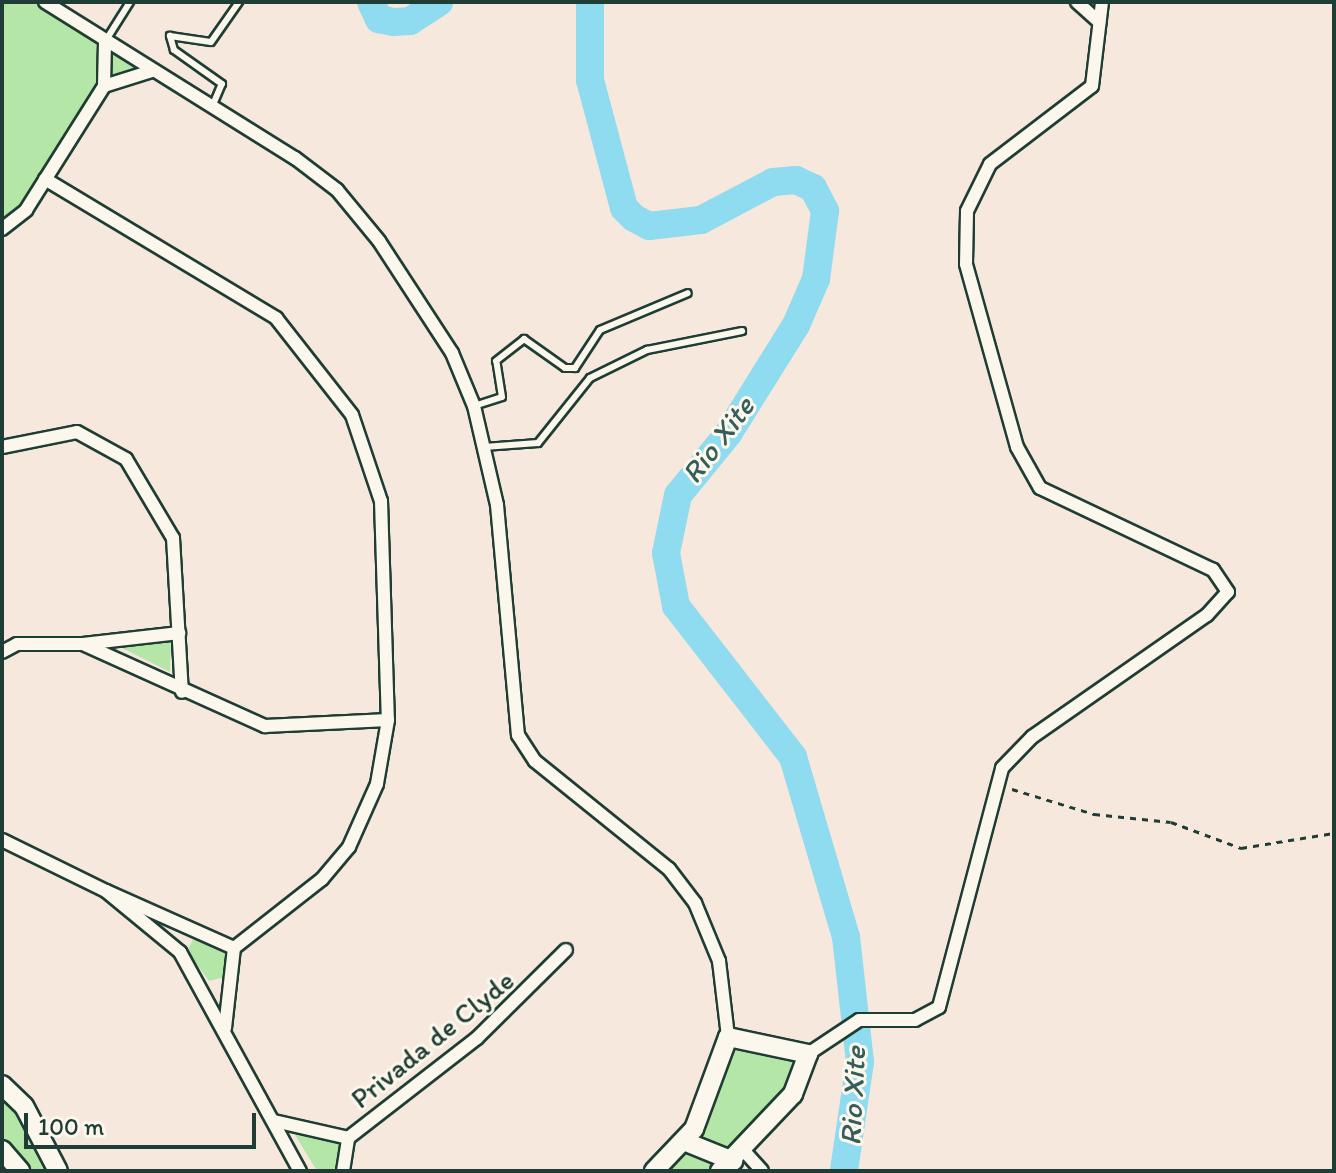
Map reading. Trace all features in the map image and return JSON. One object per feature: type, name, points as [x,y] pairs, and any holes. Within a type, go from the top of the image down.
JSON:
[{"type":"street","points":[[45,2],[337,190],[452,353],[474,406],[497,505],[518,735],[535,761],[669,869],[695,903],[722,973],[728,1037],[686,1142],[654,1171]]},
{"type":"street","points":[[1077,2],[1099,22]]},
{"type":"street","points":[[728,1037],[808,1054],[832,1043],[859,1020],[924,1018],[944,999],[992,790],[1016,750],[1228,592],[1213,570],[1040,488],[1017,447],[966,264],[967,211],[977,185],[1011,146],[1080,101],[1098,66],[1102,2]]},
{"type":"street","points":[[2,229],[26,210],[104,86],[105,43]]},
{"type":"street","points":[[104,86],[152,71]]},
{"type":"street","points":[[45,179],[254,299],[306,347],[336,390],[361,436],[381,501],[388,720],[377,784],[349,847],[322,879],[234,948],[225,1028]]},
{"type":"street","points":[[2,447],[77,432],[126,459],[173,538],[182,692]]},
{"type":"street","points":[[2,652],[17,644],[83,644],[179,633]]},
{"type":"street","points":[[83,644],[182,692],[265,726],[388,720]]},
{"type":"street","points":[[2,840],[234,948]]},
{"type":"street","points":[[106,891],[180,952],[225,1028],[300,1171]]},
{"type":"street","name":"Privada de Clyde","points":[[343,1171],[348,1138],[477,1038],[566,950]]},
{"type":"street","points":[[733,1161],[793,1094],[808,1054]]},
{"type":"street","points":[[2,1085],[24,1106],[58,1171]]},
{"type":"street","name":"Privada de Clyde","points":[[274,1121],[348,1138]]},
{"type":"street","points":[[686,1142],[762,1171]]},
{"type":"street","points":[[2,1150],[20,1171]]},
{"type":"lane","points":[[105,43],[130,2]]},
{"type":"lane","points":[[212,107],[222,84],[174,50],[170,36],[211,42],[239,2]]},
{"type":"lane","points":[[474,406],[502,397],[496,361],[524,339],[565,368],[575,368],[600,330],[688,293]]},
{"type":"lane","points":[[484,447],[538,443],[590,378],[647,350],[742,331]]},
{"type":"path","points":[[992,790],[1024,790],[1085,812],[1171,822],[1241,848],[1334,833]]},
{"type":"green space","points":[[2,2],[45,2],[152,71],[104,86],[26,210],[2,229]]},
{"type":"green space","points":[[171,639],[170,672],[118,646]]},
{"type":"green space","points":[[196,934],[227,948],[225,977],[209,981],[187,951]]},
{"type":"green space","points":[[728,1037],[808,1054],[806,1068],[720,1171],[654,1171],[671,1158]]},
{"type":"green space","points":[[2,1085],[59,1171],[20,1171],[2,1150]]},
{"type":"green space","points":[[292,1130],[341,1143],[336,1171],[317,1171]]},
{"type":"waterway","name":"Rio Xite","points":[[371,2],[379,19],[393,22],[410,21],[439,2]]},
{"type":"waterway","name":"Rio Xite","points":[[590,2],[590,80],[624,208],[634,218],[649,226],[701,220],[773,182],[796,180],[813,188],[825,211],[816,279],[796,325],[728,434],[678,495],[666,553],[676,606],[793,757],[846,937],[860,1062],[844,1171]]}]
